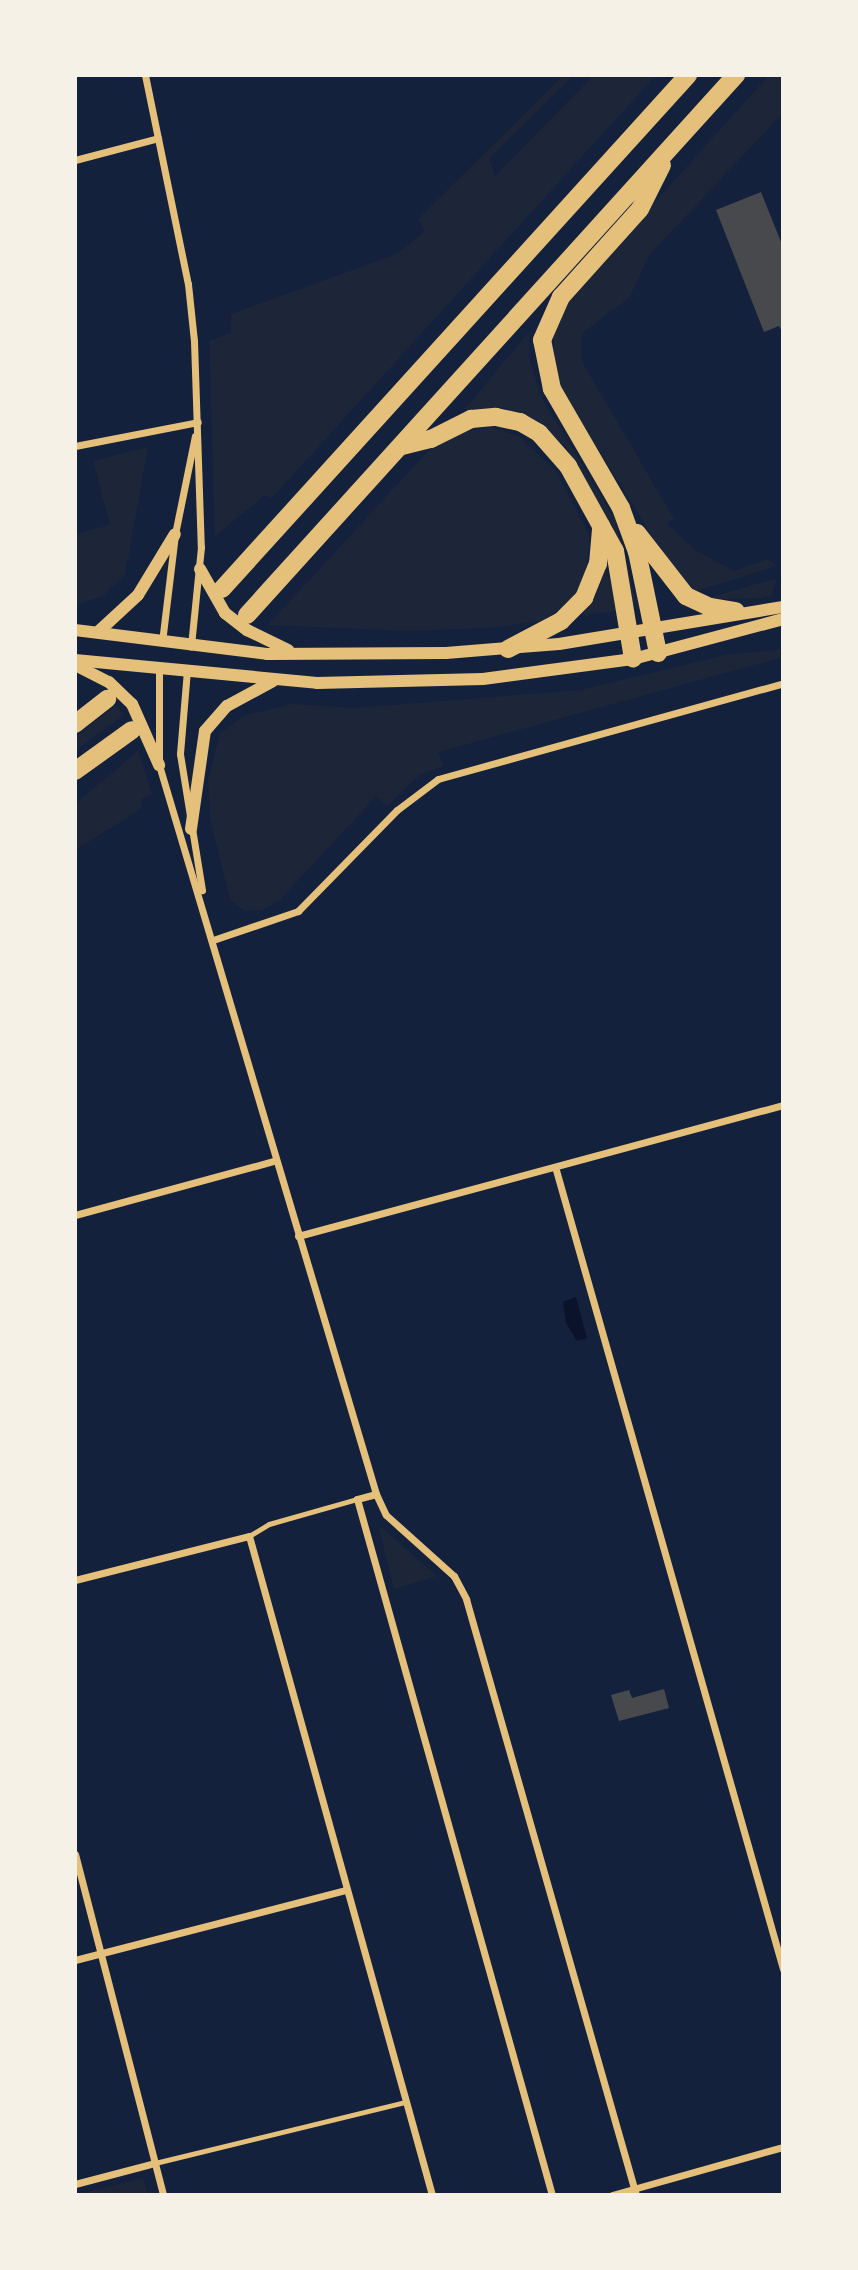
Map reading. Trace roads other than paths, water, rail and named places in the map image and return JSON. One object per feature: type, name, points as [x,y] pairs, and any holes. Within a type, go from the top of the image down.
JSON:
[{"type":"highway","points":[[222,589],[688,75]]},
{"type":"highway","points":[[247,615],[736,75]]},
{"type":"highway","points":[[666,153],[640,209],[561,297],[542,340],[552,389],[621,508],[678,589],[702,605],[736,611]]},
{"type":"highway","points":[[402,446],[431,439],[471,419],[496,417],[520,422],[539,433],[568,466],[615,551],[633,659]]},
{"type":"highway","points":[[621,508],[637,552],[658,653]]},
{"type":"highway","points":[[508,649],[561,621],[584,598],[595,573],[601,526]]},
{"type":"highway","points":[[75,724],[107,699]]},
{"type":"highway","points":[[75,771],[132,730]]},
{"type":"street","points":[[145,75],[188,284],[198,422],[200,569],[180,754],[205,912]]},
{"type":"street","points":[[75,160],[158,138]]},
{"type":"street","points":[[75,446],[198,422]]},
{"type":"street","points":[[159,765],[159,666],[175,534],[198,422]]},
{"type":"street","points":[[98,632],[138,595],[175,534]]},
{"type":"street","points":[[200,569],[215,599],[235,622],[295,653]]},
{"type":"street","points":[[75,630],[191,646],[295,653],[508,649],[628,633],[736,611],[783,607]]},
{"type":"street","points":[[75,663],[159,666],[275,680],[356,684],[483,679],[633,659],[783,620]]},
{"type":"street","points":[[75,663],[108,682],[132,705],[159,765],[205,912],[274,1161],[376,1494],[386,1515],[454,1576],[466,1599],[636,2192]]},
{"type":"street","points":[[191,828],[205,731],[233,701],[275,680]]},
{"type":"street","points":[[213,940],[284,919],[298,911],[397,810],[438,779],[783,683]]},
{"type":"street","points":[[298,1236],[556,1170],[783,1105]]},
{"type":"street","points":[[75,1215],[274,1161]]},
{"type":"street","points":[[556,1170],[783,1969]]},
{"type":"street","points":[[376,1494],[358,1499],[552,2195]]},
{"type":"street","points":[[75,1580],[249,1536],[432,2195]]},
{"type":"street","points":[[75,1854],[163,2195]]},
{"type":"street","points":[[75,1960],[346,1890]]},
{"type":"street","points":[[612,2195],[636,2192],[783,2147]]},
{"type":"street","points":[[75,2184],[155,2163]]},
{"type":"lane","points":[[249,1536],[269,1524],[358,1499]]},
{"type":"lane","points":[[155,2163],[406,2102]]}]
